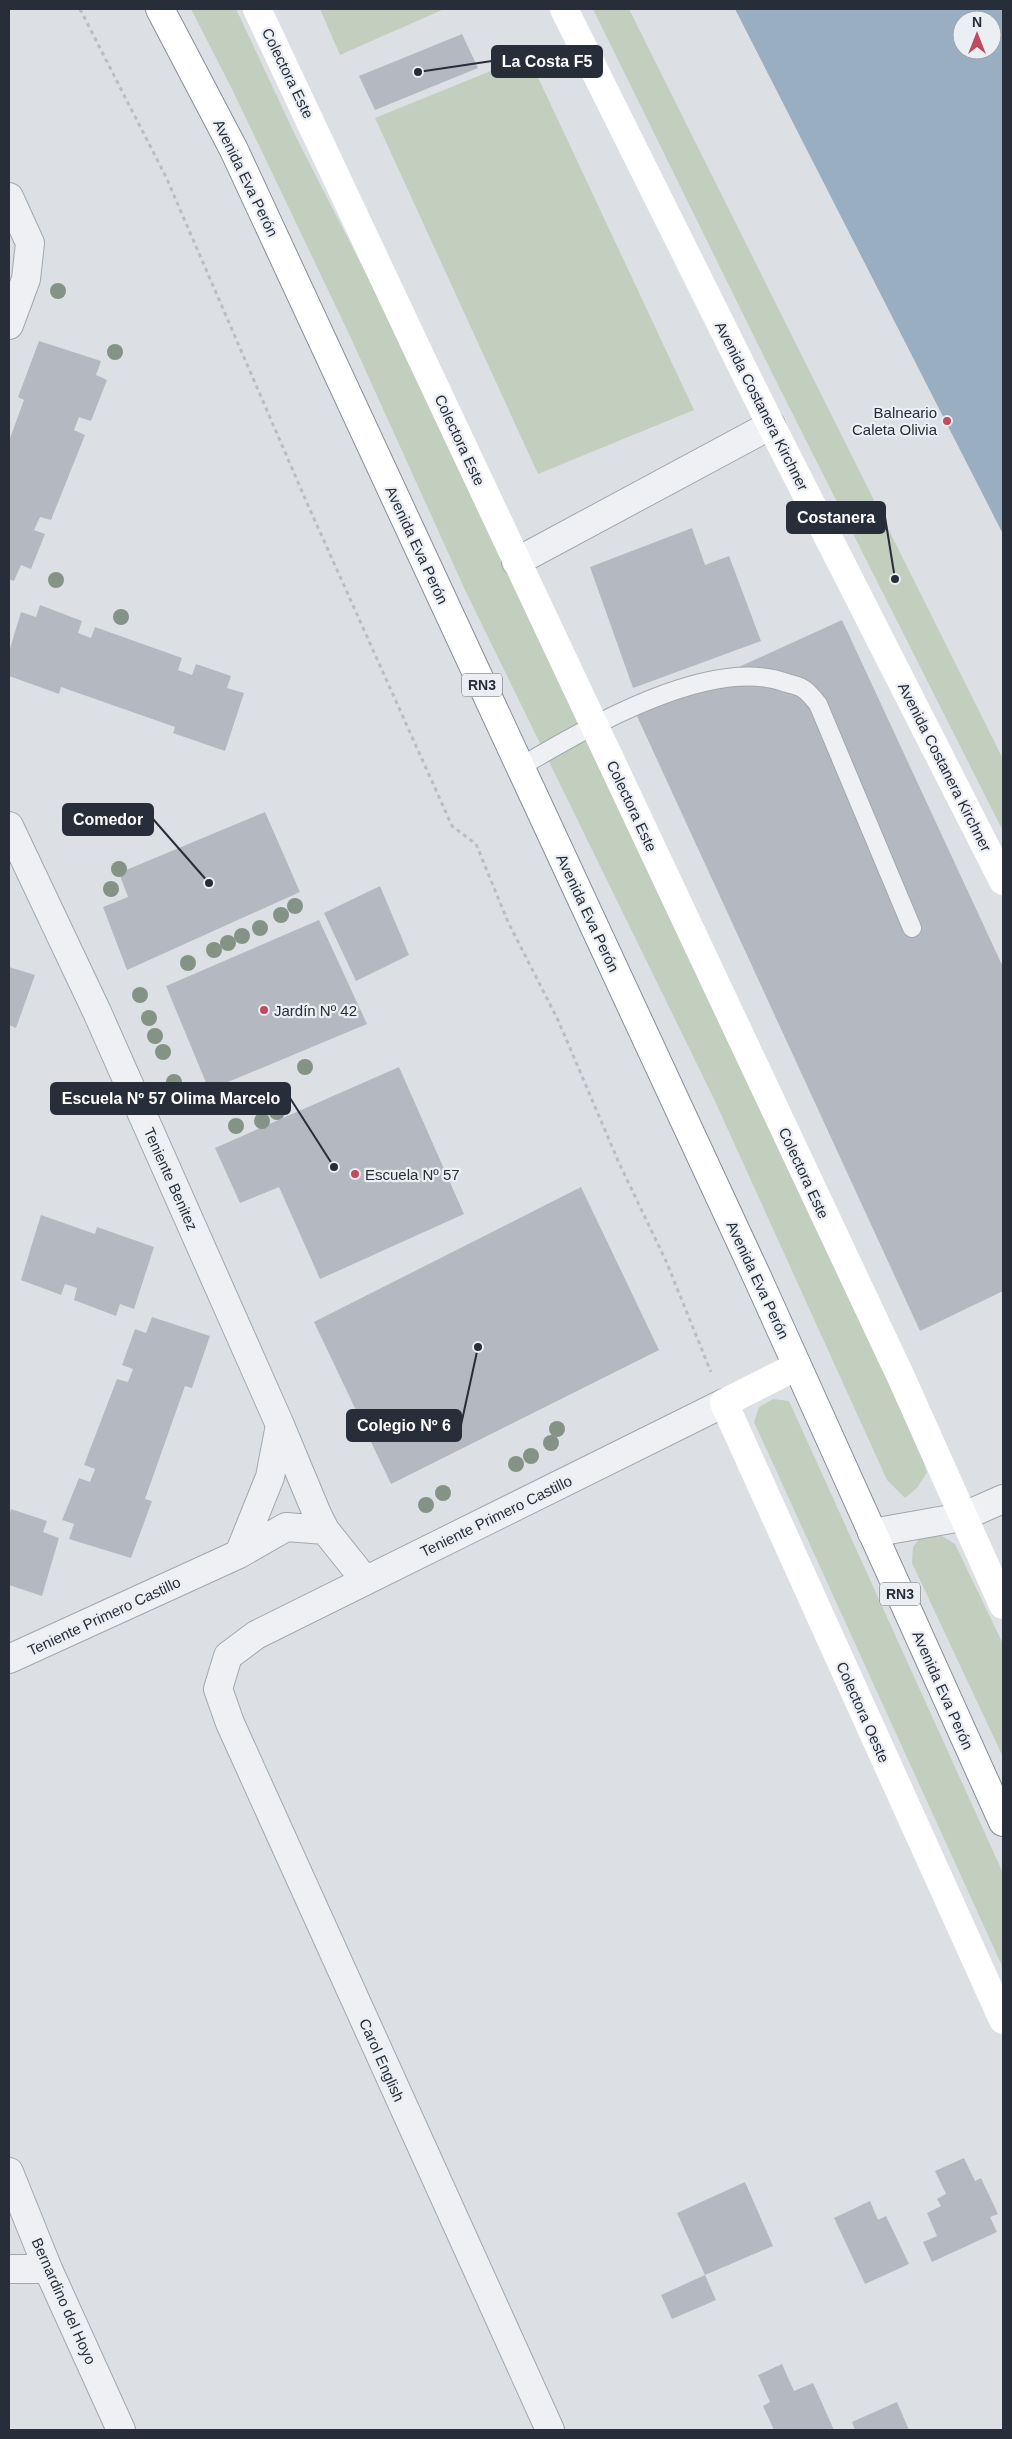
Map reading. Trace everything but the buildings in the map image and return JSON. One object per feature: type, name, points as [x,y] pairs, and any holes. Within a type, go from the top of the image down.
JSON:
[{"type":"main road","name":"Avenida Eva Perón","points":[[160,9],[234,150],[797,1366],[1003,1822]]},
{"type":"main road","name":"Colectora Este","points":[[257,9],[901,1377],[1003,1605]]},
{"type":"main road","name":"Avenida Costanera Kirchner","points":[[564,9],[771,425],[1003,881]]},
{"type":"main road","name":"Teniente Primero Castillo","points":[[724,1403],[797,1366]]},
{"type":"main road","name":"Colectora Oeste","points":[[724,1403],[1003,2020]]},
{"type":"street","points":[[9,197],[30,243],[26,279],[9,325]]},
{"type":"street","points":[[516,562],[771,425]]},
{"type":"street","name":"Teniente Benitez","points":[[9,826],[97,1012],[325,1530],[365,1580]]},
{"type":"street","name":"Teniente Primero Castillo","points":[[218,1689],[228,1656],[256,1635],[724,1403]]},
{"type":"street","points":[[239,1554],[270,1477],[280,1425]]},
{"type":"street","points":[[872,1533],[962,1517],[1003,1499]]},
{"type":"street","name":"Teniente Primero Castillo","points":[[9,1660],[239,1554],[286,1527],[325,1530]]},
{"type":"street","name":"Carol English","points":[[218,1689],[230,1723],[550,2430]]},
{"type":"street","name":"Bernardino del Hoyo","points":[[9,2172],[48,2269],[121,2430]]},
{"type":"street","points":[[9,2269],[48,2269]]},
{"type":"lane","points":[[520,766],[593,725],[648,700],[674,691],[723,680],[761,676],[804,689],[818,704],[912,928]]},
{"type":"path","points":[[80,9],[166,177],[307,503],[452,826],[476,844],[508,922],[558,1020],[619,1163],[666,1261],[724,1403]]},
{"type":"green space","points":[[191,9],[236,9],[297,139],[380,301],[918,1445],[927,1472],[917,1488],[905,1498],[887,1480],[714,1099],[465,590],[350,336],[232,89]]},
{"type":"green space","points":[[320,9],[444,9],[340,55]]},
{"type":"green space","points":[[593,9],[629,9],[1003,759],[1003,831],[774,377]]},
{"type":"green space","points":[[528,56],[694,410],[538,474],[375,118]]},
{"type":"green space","points":[[773,1399],[789,1401],[1003,1873],[1003,1968],[754,1422],[759,1407]]},
{"type":"green space","points":[[935,1532],[955,1544],[1003,1644],[1003,1757],[912,1563],[913,1547],[922,1535]]},
{"type":"water","name":"Balneario Caleta Olivia","points":[[735,9],[1003,9],[1003,534]]},
{"type":"place","name":"La Costa F5","points":[[418,72]]},
{"type":"place","name":"Balneario Caleta Olivia","points":[[947,421]]},
{"type":"place","name":"Costanera","points":[[895,579]]},
{"type":"place","name":"Comedor","points":[[209,883]]},
{"type":"place","name":"Jardín Nº 42","points":[[264,1010]]},
{"type":"place","name":"Escuela Nº 57 Olima Marcelo","points":[[334,1167]]},
{"type":"place","name":"Escuela Nº 57","points":[[355,1174]]},
{"type":"place","name":"Colegio Nº 6","points":[[478,1347]]}]
